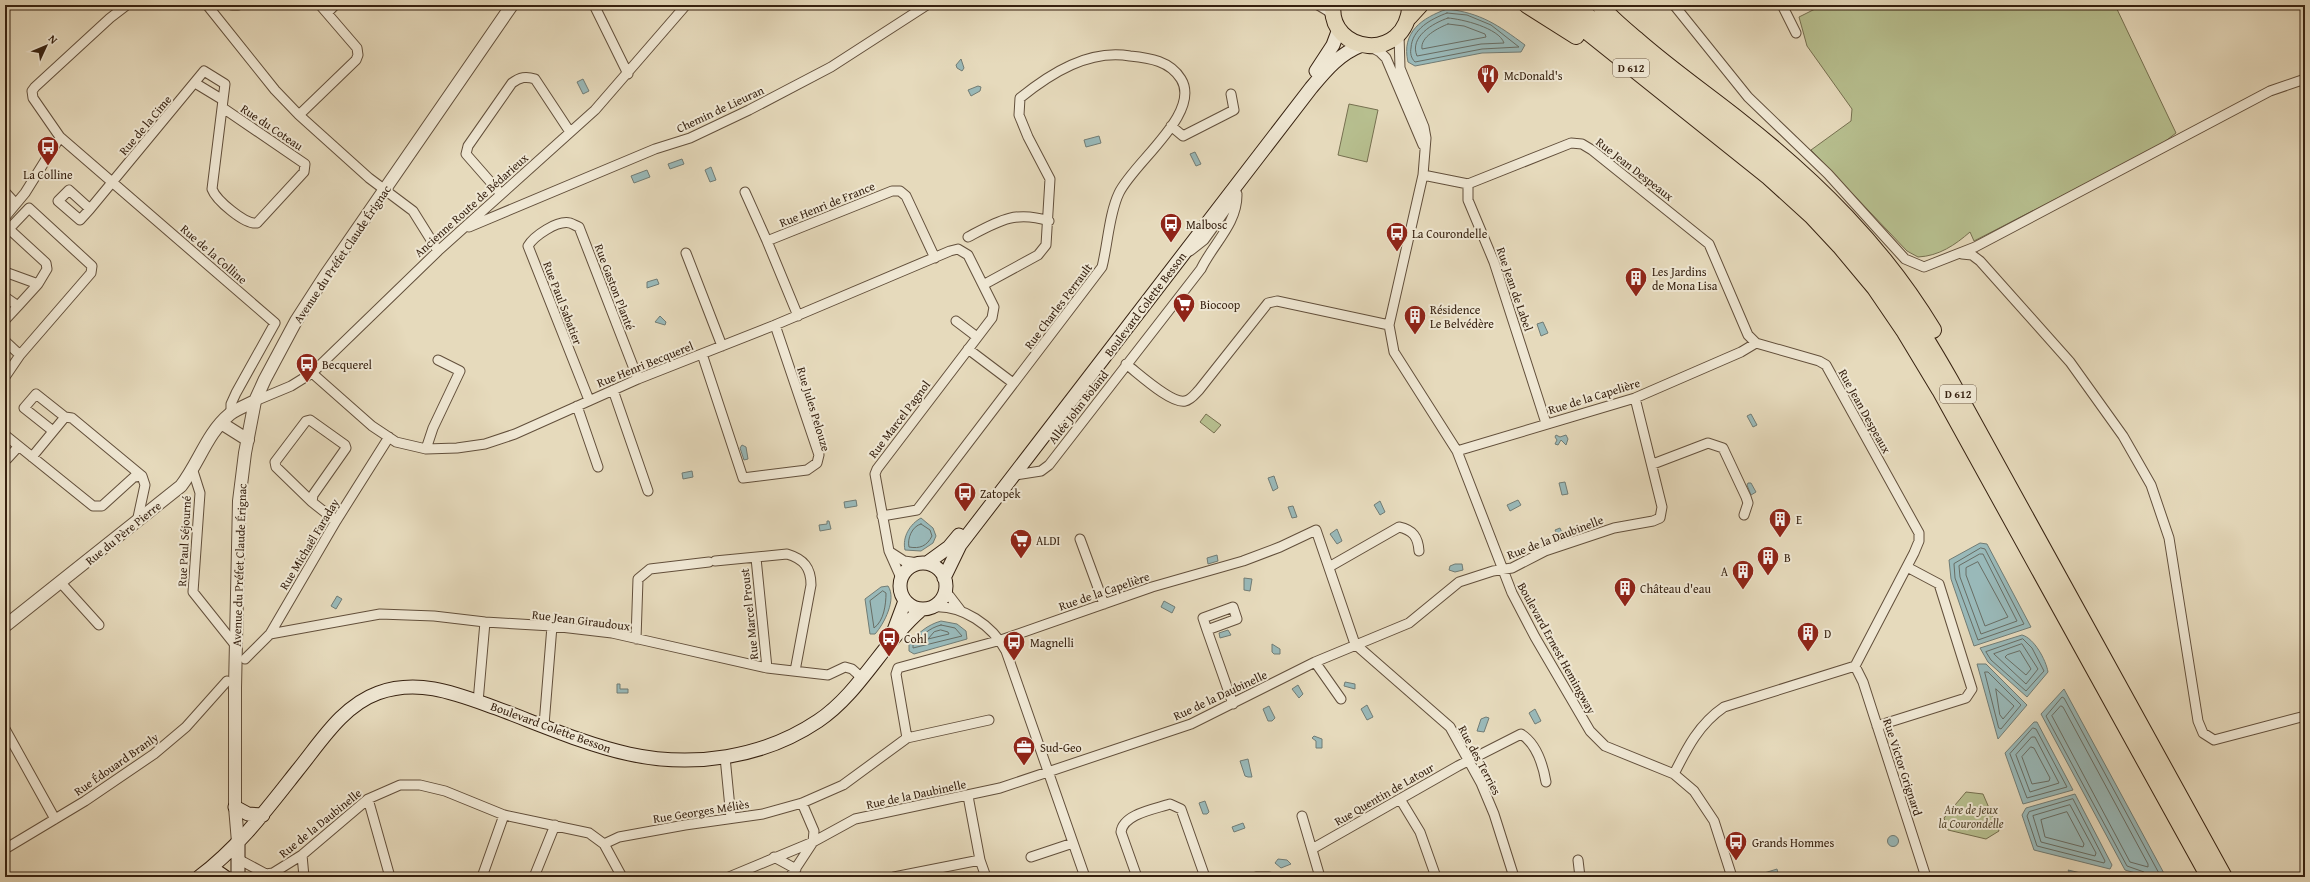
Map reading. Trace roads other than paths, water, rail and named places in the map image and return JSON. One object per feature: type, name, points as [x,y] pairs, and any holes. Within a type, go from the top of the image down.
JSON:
[{"type":"highway","points":[[1410,11],[1420,5]]},
{"type":"highway","points":[[1527,5],[1588,43],[1705,135],[1795,200]]},
{"type":"highway","name":"D 612","points":[[1554,5],[1795,200],[1840,246],[1865,275],[1886,303],[1923,361],[2209,877]]},
{"type":"highway","name":"D 612","points":[[1575,5],[1781,169],[1820,205],[1858,244],[1894,291],[1918,327],[2014,497],[2224,877]]},
{"type":"highway","points":[[1600,5],[1648,50],[1740,121],[1816,185],[1874,246],[1907,289],[1946,352],[2002,462],[2014,497]]},
{"type":"main road","points":[[1333,5],[1337,24],[1353,42],[1366,46],[1390,42],[1399,35],[1410,11]]},
{"type":"main road","name":"Boulevard Colette Besson","points":[[923,563],[955,541],[1187,239],[1324,60],[1333,45],[1337,24]]},
{"type":"main road","name":"Boulevard Colette Besson","points":[[945,581],[960,545],[1183,254],[1237,189],[1329,65],[1352,49],[1366,46]]},
{"type":"main road","points":[[923,563],[934,566],[945,581],[942,598],[927,608],[915,608],[905,601],[900,590],[901,578],[908,568],[923,563]]},
{"type":"main road","name":"Boulevard Colette Besson","points":[[889,641],[905,601]]},
{"type":"main road","name":"Boulevard Colette Besson","points":[[199,877],[222,859],[263,815],[340,718],[370,697],[399,688],[417,686],[435,688],[602,746],[633,755],[681,760],[725,757],[754,751],[777,743],[813,724],[835,707],[862,678],[889,641],[927,608]]},
{"type":"main road","points":[[235,807],[248,814],[263,815]]},
{"type":"main road","points":[[238,842],[238,877]]},
{"type":"main road","points":[[222,859],[229,857],[238,859]]},
{"type":"main road","points":[[212,868],[225,877]]},
{"type":"street","name":"Rue de la Colline","points":[[127,5],[110,18],[32,91],[33,98],[60,137],[274,323],[236,393],[231,404],[231,414]]},
{"type":"street","points":[[207,5],[275,90],[299,115],[345,158],[413,211],[438,251]]},
{"type":"street","points":[[232,5],[238,5]]},
{"type":"street","points":[[299,115],[356,60],[358,55],[357,48],[320,5]]},
{"type":"street","points":[[327,12],[335,5]]},
{"type":"street","name":"Avenue du Préfet Claude Érignac","points":[[238,842],[235,807],[239,502],[255,401],[296,320],[512,5]]},
{"type":"street","points":[[594,5],[628,74]]},
{"type":"street","name":"Ancienne Route de Bédarieux","points":[[255,401],[291,386],[312,373],[438,251],[466,228],[501,194],[595,110],[628,74],[686,5]]},
{"type":"street","name":"Chemin de Lieuran","points":[[466,228],[634,157],[690,138],[749,110],[831,67],[927,5]]},
{"type":"street","points":[[1318,5],[1328,11],[1337,24]]},
{"type":"street","points":[[1674,5],[1748,97],[1828,174],[1904,259],[1924,267],[1962,254],[2270,91],[2305,79]]},
{"type":"street","points":[[1782,5],[1796,33]]},
{"type":"street","name":"Boulevard Ernest Hemingway","points":[[1399,35],[1400,68],[1424,127],[1426,138],[1423,175],[1389,325],[1394,352],[1457,451],[1502,570],[1535,637],[1590,731],[1605,746],[1674,774],[1694,791],[1714,821],[1732,877]]},
{"type":"street","name":"Boulevard Ernest Hemingway","points":[[1366,46],[1380,52],[1386,58],[1425,150]]},
{"type":"street","name":"Rue Charles Perrault","points":[[882,516],[917,510],[1102,267],[1109,242],[1113,210],[1119,193],[1126,180],[1179,116],[1186,98],[1184,84],[1176,72],[1167,65],[1152,59],[1128,55],[1101,55],[1075,63],[1032,88],[1020,98],[1019,115],[1028,137],[1050,179],[1049,221],[1046,245],[1038,255],[983,285]]},
{"type":"street","name":"Rue de la Cime","points":[[90,209],[204,71],[225,84],[223,104]]},
{"type":"street","points":[[501,194],[466,154],[468,146],[512,83],[519,78],[528,77],[535,79],[570,132]]},
{"type":"street","points":[[195,83],[223,104]]},
{"type":"street","points":[[1171,126],[1183,136],[1234,110],[1231,94]]},
{"type":"street","name":"Rue du Coteau","points":[[223,104],[305,164],[304,172],[257,223],[246,222],[218,198],[212,189],[223,104]]},
{"type":"street","points":[[5,217],[16,204],[60,137]]},
{"type":"street","name":"Rue Jean Despeaux","points":[[1468,184],[1571,143],[1582,144],[1709,244],[1748,335],[1756,343],[1819,361],[1826,365],[1919,533],[1919,542],[1907,567],[1855,666]]},
{"type":"street","points":[[1423,175],[1468,184]]},
{"type":"street","name":"Rue Jean de Label","points":[[1468,184],[1468,200],[1494,262],[1546,423]]},
{"type":"street","points":[[1183,254],[1194,249],[1204,240],[1237,189]]},
{"type":"street","name":"Allée John Boland","points":[[1015,475],[1041,471],[1048,466],[1201,269],[1208,254],[1237,209],[1237,189]]},
{"type":"street","name":"Rue Henri de France","points":[[767,241],[892,191],[900,191],[906,196],[935,258]]},
{"type":"street","points":[[5,192],[16,204]]},
{"type":"street","points":[[745,192],[798,316]]},
{"type":"street","points":[[5,320],[38,284],[47,269],[46,263],[9,229],[29,208],[92,266],[91,273],[20,355],[5,377]]},
{"type":"street","points":[[968,237],[1003,218],[1022,216],[1049,221]]},
{"type":"street","name":"Rue Gaston Planté","points":[[555,225],[569,222],[579,227],[638,379]]},
{"type":"street","name":"Rue Paul Sabatier","points":[[555,225],[531,240],[528,246],[589,400]]},
{"type":"street","points":[[1204,240],[1208,254]]},
{"type":"street","name":"Rue Henri Becquerel","points":[[312,373],[372,426],[389,437],[408,446],[426,449],[457,448],[485,444],[515,434],[638,379],[798,316],[950,251],[958,249],[968,255],[983,285]]},
{"type":"street","points":[[686,253],[722,346]]},
{"type":"street","points":[[1962,254],[1972,255],[1980,261],[2070,362],[2142,465],[2162,511],[2169,538],[2198,721],[2203,733],[2214,740],[2305,716]]},
{"type":"street","points":[[5,272],[38,284]]},
{"type":"street","name":"Rue Marcel Pagnol","points":[[901,578],[888,551],[875,474],[877,469],[992,318],[994,307],[983,285]]},
{"type":"street","points":[[5,297],[18,306]]},
{"type":"street","points":[[1126,364],[1174,400],[1184,402],[1191,399],[1199,390],[1268,303],[1278,301],[1389,325]]},
{"type":"street","points":[[956,320],[977,336]]},
{"type":"street","name":"Rue Jules Pelouze","points":[[702,354],[744,478],[807,470],[817,463],[819,455],[775,325]]},
{"type":"street","points":[[5,341],[20,355]]},
{"type":"street","name":"Rue de la Capelière","points":[[1457,451],[1546,423],[1635,398],[1741,352],[1756,343]]},
{"type":"street","points":[[968,348],[1014,383]]},
{"type":"street","points":[[426,449],[433,428],[460,371],[438,360]]},
{"type":"street","points":[[613,390],[648,491]]},
{"type":"street","points":[[54,431],[24,408],[36,394],[65,417],[72,418],[142,476],[145,485],[137,522]]},
{"type":"street","points":[[1635,398],[1653,464],[1708,443],[1715,444],[1723,448],[1748,503],[1744,515]]},
{"type":"street","name":"Rue du Père Pierre","points":[[5,626],[61,583],[181,486],[193,471],[204,447],[221,423],[231,414],[255,401]]},
{"type":"street","points":[[577,406],[598,467]]},
{"type":"street","points":[[32,458],[65,417]]},
{"type":"street","points":[[312,502],[314,491],[346,448],[345,445],[310,420],[306,421],[275,462],[276,467],[312,502],[336,521]]},
{"type":"street","points":[[221,423],[248,440]]},
{"type":"street","points":[[5,436],[93,506],[102,506],[134,477],[142,476]]},
{"type":"street","name":"Rue Michaël Faraday","points":[[245,658],[270,634],[277,619],[336,521],[389,437]]},
{"type":"street","points":[[5,458],[7,459],[18,447]]},
{"type":"street","name":"Rue de la Daubinelle","points":[[729,877],[813,842],[855,820],[968,796],[1048,772],[1191,724],[1315,662],[1355,644],[1409,623],[1459,582],[1493,571],[1512,568],[1545,551],[1614,528],[1652,521],[1660,518],[1662,507],[1653,464]]},
{"type":"street","name":"Rue Paul Séjourné","points":[[193,471],[200,492],[193,592],[236,646]]},
{"type":"street","points":[[1355,644],[1329,567],[1399,527],[1407,529],[1415,534],[1418,540],[1419,550]]},
{"type":"street","name":"Rue de la Capelière","points":[[907,738],[896,674],[898,668],[1001,640],[1152,587],[1243,561],[1280,547],[1316,530],[1329,567]]},
{"type":"street","points":[[1080,539],[1104,604]]},
{"type":"street","points":[[888,551],[904,561],[923,563]]},
{"type":"street","points":[[636,639],[638,579],[650,569],[787,554],[792,555],[806,564],[811,574],[811,585],[795,671]]},
{"type":"street","name":"Rue Marcel Proust","points":[[756,558],[767,668]]},
{"type":"street","points":[[1877,726],[1966,698],[1972,689],[1939,584],[1907,567]]},
{"type":"street","points":[[945,581],[948,594],[961,611]]},
{"type":"street","points":[[61,583],[99,625]]},
{"type":"street","points":[[927,608],[942,606],[961,611],[982,624],[1001,640],[1085,877]]},
{"type":"street","name":"Rue Jean Giraudoux","points":[[270,634],[380,614],[434,616],[485,622],[552,626],[612,633],[767,668],[828,675],[845,667],[852,669],[862,678]]},
{"type":"street","points":[[277,619],[290,631]]},
{"type":"street","points":[[478,702],[485,622]]},
{"type":"street","points":[[544,725],[552,626]]},
{"type":"street","points":[[1207,630],[1233,704]]},
{"type":"street","name":"Rue des Terries","points":[[1355,644],[1450,727],[1494,814],[1514,877]]},
{"type":"street","points":[[1315,662],[1341,699]]},
{"type":"street","points":[[1674,774],[1697,730],[1710,716],[1724,707],[1855,666]]},
{"type":"street","name":"Rue Victor Grignard","points":[[1855,666],[1877,726],[1926,877]]},
{"type":"street","name":"Rue Édouard Branly","points":[[5,848],[55,819],[154,754],[186,727],[227,681]]},
{"type":"street","name":"Rue Georges Méliès","points":[[604,844],[620,837],[763,814],[802,803],[843,785],[907,738],[989,720]]},
{"type":"street","points":[[5,729],[55,819]]},
{"type":"street","name":"Rue Quentin de Latour","points":[[1312,849],[1400,799],[1522,734],[1528,739],[1544,766],[1546,782]]},
{"type":"street","points":[[725,757],[731,818]]},
{"type":"street","name":"Rue de la Daubinelle","points":[[254,877],[266,874],[283,873],[368,799],[400,785],[420,785],[445,791],[504,815],[589,833],[604,844],[622,877]]},
{"type":"street","points":[[968,796],[980,860],[986,877]]},
{"type":"street","points":[[368,799],[386,869],[390,877]]},
{"type":"street","points":[[1400,799],[1420,832],[1436,877]]},
{"type":"street","points":[[790,877],[813,842],[814,831],[802,803]]},
{"type":"street","points":[[1137,877],[1121,832],[1122,825],[1127,819],[1170,804],[1181,809],[1205,877]]},
{"type":"street","points":[[484,877],[504,815]]},
{"type":"street","points":[[1302,816],[1320,877]]},
{"type":"street","points":[[534,877],[555,825]]},
{"type":"street","points":[[1031,857],[1073,843]]},
{"type":"street","points":[[302,855],[304,877]]},
{"type":"street","points":[[774,857],[796,869]]},
{"type":"street","points":[[238,859],[266,874]]},
{"type":"street","points":[[894,877],[980,860]]},
{"type":"street","points":[[1578,860],[1580,877]]},
{"type":"street","points":[[1256,877],[1269,876]]},
{"type":"water","points":[[1447,9],[1470,14],[1489,21],[1525,45],[1521,52],[1482,53],[1415,66],[1408,62],[1407,51],[1411,34],[1429,17]]},
{"type":"water","points":[[961,59],[964,68],[962,71],[957,68],[956,65]]},
{"type":"water","points":[[583,79],[589,91],[583,94],[577,82]]},
{"type":"water","points":[[978,86],[981,87],[980,91],[971,96],[968,90]]},
{"type":"water","points":[[1099,136],[1101,143],[1086,147],[1084,140]]},
{"type":"water","points":[[1195,152],[1201,164],[1196,166],[1190,154]]},
{"type":"water","points":[[682,159],[684,164],[670,169],[668,164]]},
{"type":"water","points":[[711,167],[716,180],[710,182],[705,170]]},
{"type":"water","points":[[647,170],[650,177],[634,183],[631,176]]},
{"type":"water","points":[[657,279],[659,284],[647,288],[647,282]]},
{"type":"water","points":[[660,316],[666,322],[665,325],[655,322]]},
{"type":"water","points":[[1543,322],[1548,333],[1541,336],[1537,324]]},
{"type":"water","points":[[1751,414],[1757,425],[1753,427],[1747,416]]},
{"type":"water","points":[[1556,435],[1560,437],[1566,435],[1568,439],[1566,445],[1561,440],[1558,445],[1555,444],[1557,440],[1555,437]]},
{"type":"water","points":[[742,445],[746,447],[748,459],[744,460],[740,448]]},
{"type":"water","points":[[692,471],[693,477],[683,479],[682,473]]},
{"type":"water","points":[[1274,476],[1278,488],[1273,491],[1268,478]]},
{"type":"water","points":[[1565,482],[1568,494],[1562,495],[1559,483]]},
{"type":"water","points":[[1748,483],[1751,483],[1756,492],[1751,495],[1747,485]]},
{"type":"water","points":[[856,500],[857,506],[845,508],[844,502]]},
{"type":"water","points":[[1518,500],[1521,505],[1510,511],[1507,505]]},
{"type":"water","points":[[1380,501],[1385,512],[1380,515],[1374,505]]},
{"type":"water","points":[[1293,506],[1297,517],[1292,518],[1288,507]]},
{"type":"water","points":[[921,518],[933,528],[936,536],[933,543],[921,551],[905,550],[905,540],[910,527]]},
{"type":"water","points":[[827,521],[829,521],[831,529],[820,531],[819,525],[827,524]]},
{"type":"water","points":[[1560,528],[1563,535],[1567,536],[1559,540],[1555,530]]},
{"type":"water","points":[[1337,529],[1342,541],[1337,544],[1330,534]]},
{"type":"water","points":[[1980,543],[1987,544],[2031,627],[1974,646],[1951,579],[1949,560]]},
{"type":"water","points":[[1217,555],[1218,561],[1208,564],[1207,558]]},
{"type":"water","points":[[1462,564],[1463,570],[1455,572],[1449,570],[1450,566]]},
{"type":"water","points":[[1244,578],[1252,579],[1250,591],[1244,590]]},
{"type":"water","points":[[888,586],[891,598],[888,611],[879,630],[875,634],[870,634],[865,599],[881,587]]},
{"type":"water","points":[[337,596],[342,599],[336,609],[331,606]]},
{"type":"water","points":[[1164,601],[1175,607],[1172,613],[1161,607]]},
{"type":"water","points":[[941,621],[957,624],[966,631],[967,639],[914,654],[909,651],[909,644],[919,633],[927,627]]},
{"type":"water","points":[[1228,630],[1231,635],[1220,638],[1219,633]]},
{"type":"water","points":[[2022,635],[2031,640],[2039,650],[2048,672],[2027,697],[1988,662],[1980,648]]},
{"type":"water","points":[[1272,644],[1280,649],[1280,654],[1274,654],[1272,652]]},
{"type":"water","points":[[1977,664],[1986,664],[2027,705],[1998,739]]},
{"type":"water","points":[[1345,682],[1355,684],[1355,689],[1344,686]]},
{"type":"water","points":[[617,684],[620,684],[620,689],[628,689],[628,693],[617,693]]},
{"type":"water","points":[[1298,685],[1303,694],[1299,698],[1292,689]]},
{"type":"water","points":[[2064,689],[2166,877],[2149,877],[2125,870],[2041,714]]},
{"type":"water","points":[[1367,705],[1373,717],[1367,720],[1361,709]]},
{"type":"water","points":[[1269,706],[1275,718],[1272,721],[1268,721],[1263,709]]},
{"type":"water","points":[[1535,709],[1541,721],[1535,724],[1529,713]]},
{"type":"water","points":[[1486,717],[1489,718],[1484,732],[1477,731],[1481,719]]},
{"type":"water","points":[[2034,722],[2037,722],[2073,790],[2023,804],[2005,753]]},
{"type":"water","points":[[1314,736],[1322,739],[1322,748],[1316,748],[1316,741],[1312,738]]},
{"type":"water","points":[[1248,759],[1252,777],[1245,776],[1240,761]]},
{"type":"water","points":[[2075,794],[2112,865],[2110,869],[2034,850],[2022,815],[2026,808]]},
{"type":"water","points":[[1205,801],[1209,812],[1207,814],[1203,814],[1199,803]]},
{"type":"water","points":[[1243,823],[1245,828],[1234,832],[1232,827]]},
{"type":"water","points":[[1891,836],[1895,836],[1897,837],[1897,845],[1891,846],[1888,843],[1888,839]]},
{"type":"water","points":[[1278,859],[1287,860],[1291,864],[1281,868],[1275,863]]},
{"type":"water","points":[[1777,869],[1779,877],[1762,877],[1761,874]]},
{"type":"water","points":[[2068,870],[2098,877],[2072,877]]},
{"type":"place","name":"McDonald's","points":[[1488,94]]},
{"type":"place","name":"La Colline","points":[[48,166]]},
{"type":"place","name":"Malbosc","points":[[1171,244]]},
{"type":"place","name":"La Courondelle","points":[[1397,252]]},
{"type":"place","name":"Les Jardins de Mona Lisa","points":[[1636,298]]},
{"type":"place","name":"Biocoop","points":[[1184,324]]},
{"type":"place","name":"Résidence Le Belvédère","points":[[1415,336]]},
{"type":"place","name":"Becquerel","points":[[307,384]]},
{"type":"place","name":"Zatopek","points":[[965,512]]},
{"type":"place","name":"E","points":[[1780,538]]},
{"type":"place","name":"ALDI","points":[[1021,560]]},
{"type":"place","name":"B","points":[[1768,576]]},
{"type":"place","name":"A","points":[[1743,590]]},
{"type":"place","name":"Château d'eau","points":[[1625,608]]},
{"type":"place","name":"D","points":[[1808,652]]},
{"type":"place","name":"Cohl","points":[[889,658]]},
{"type":"place","name":"Magnelli","points":[[1014,662]]},
{"type":"place","name":"Sud-Geo","points":[[1024,766]]},
{"type":"place","name":"Grands Hommes","points":[[1736,862]]},
{"type":"park label","name":"Aire de jeux la Courondelle","points":[[1971,816]]}]
